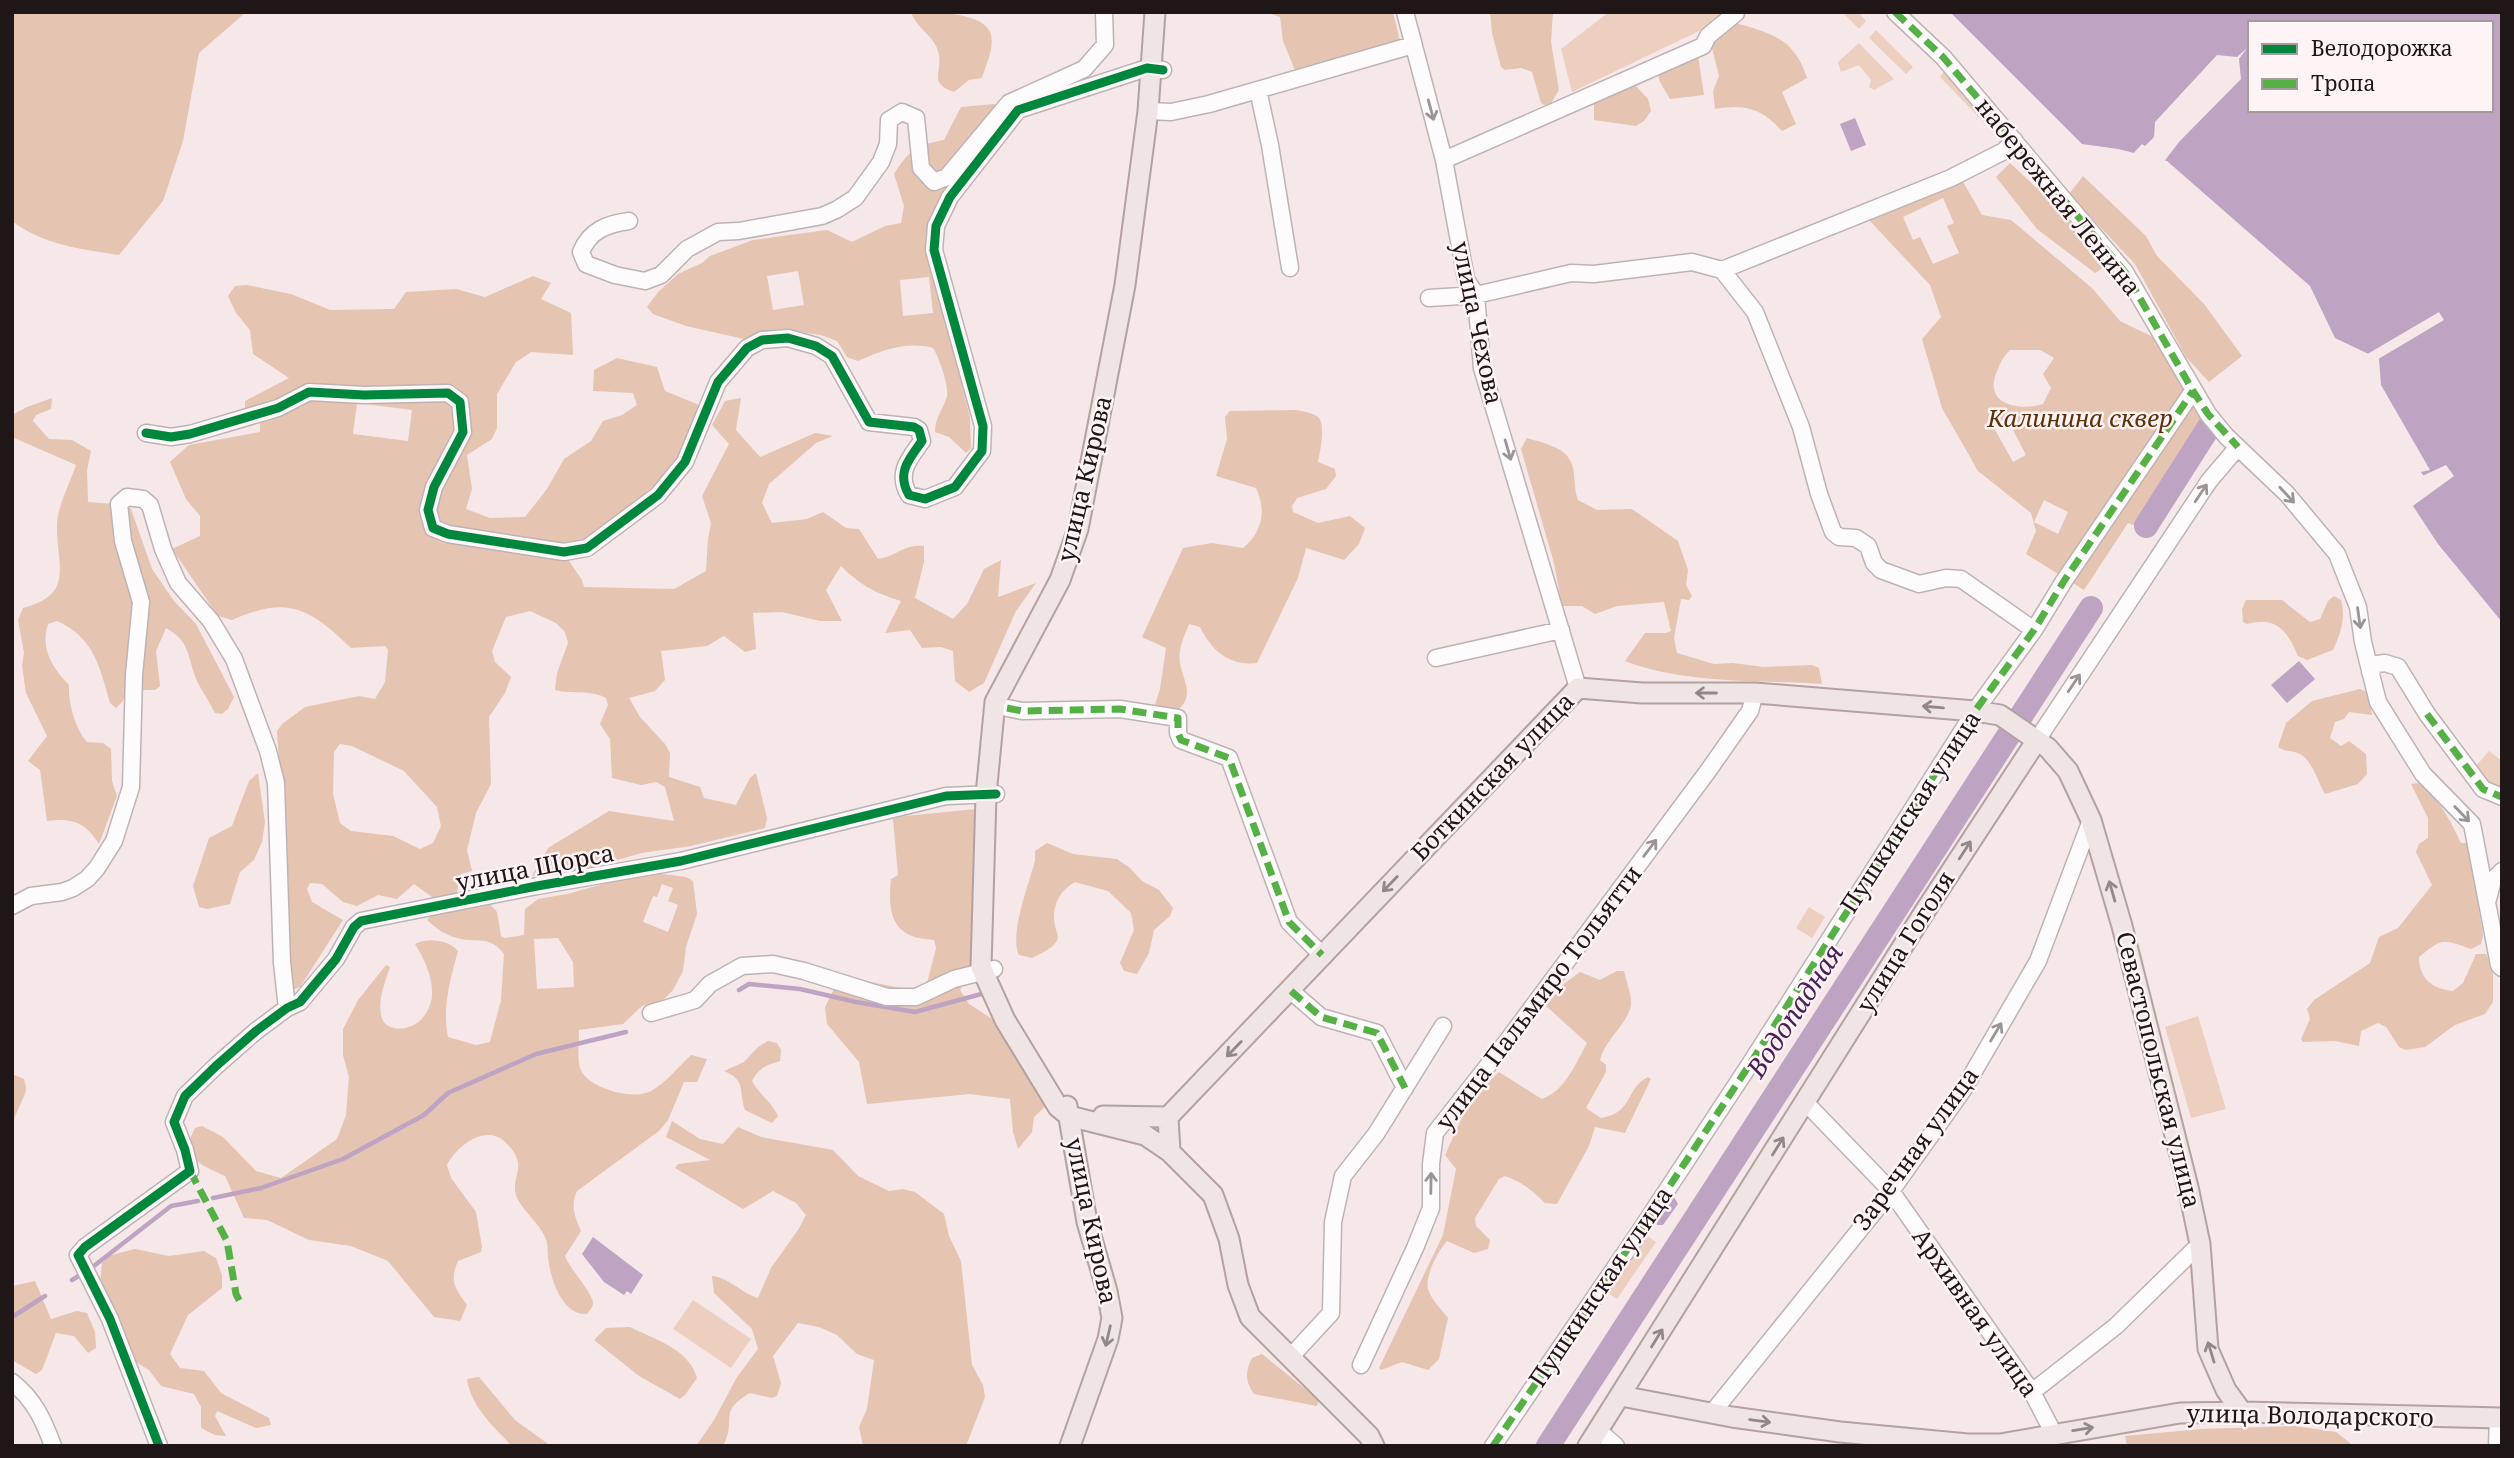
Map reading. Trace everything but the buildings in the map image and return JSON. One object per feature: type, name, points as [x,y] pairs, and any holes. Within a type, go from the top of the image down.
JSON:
[{"type":"main road","name":"улица Кирова","points":[[1155,12],[1157,69]]},
{"type":"main road","name":"улица Кирова","points":[[991,795],[1007,708],[1073,582],[1090,531],[1137,288],[1157,69],[1167,12]]},
{"type":"main road","name":"улица Кирова","points":[[1070,1446],[1108,1339],[1112,1318],[1087,1222],[1065,1102],[988,970],[995,702],[1060,580],[1078,529],[1124,292],[1154,112]]},
{"type":"main road","name":"Боткинская улица","points":[[1168,1117],[1578,688],[1642,693],[1755,693],[1975,710],[2000,715]]},
{"type":"main road","name":"Севастопольская улица","points":[[2000,715],[2048,748],[2068,771],[2091,820],[2122,926],[2188,1187],[2200,1244],[2208,1349],[2226,1390],[2242,1412]]},
{"type":"main road","name":"улица Гоголя","points":[[1593,1438],[2033,737]]},
{"type":"main road","points":[[1069,1116],[1168,1117],[1169,1145]]},
{"type":"main road","points":[[1069,1116],[1145,1135],[1169,1145],[1175,1142],[1214,1188],[1230,1214],[1245,1282],[1257,1313],[1380,1436],[1385,1446]]},
{"type":"main road","points":[[1101,1116],[1143,1125],[1169,1145],[1213,1195],[1229,1239],[1238,1286],[1250,1317],[1360,1427],[1374,1446]]},
{"type":"main road","name":"улица Володарского","points":[[1620,1396],[1840,1432],[1999,1445],[2180,1413],[2500,1418]]},
{"type":"street","points":[[629,221],[607,224],[585,241],[581,252],[586,264],[615,275],[645,281],[661,275],[687,249],[718,232],[739,231],[822,216],[855,198],[868,183],[888,144],[889,120],[902,112],[916,118],[921,168],[934,182],[947,177],[1009,103],[1084,69],[1105,45],[1104,12]]},
{"type":"street","name":"улица Чехова","points":[[1405,12],[1444,160],[1466,279],[1476,295],[1482,368],[1578,688]]},
{"type":"street","name":"набережная Ленина","points":[[1895,12],[1943,57],[2125,272],[2208,414],[2232,442],[2287,494],[2337,554],[2358,607],[2362,642],[2378,702],[2423,774],[2472,824],[2499,965],[2502,968]]},
{"type":"street","points":[[1444,160],[1703,46],[1708,36],[1736,13]]},
{"type":"street","points":[[1154,112],[1196,107],[1413,44]]},
{"type":"street","points":[[146,433],[171,437],[190,434],[278,408],[309,392],[364,396],[448,393],[460,402],[463,432],[434,487],[428,510],[433,528],[448,534],[564,552],[587,548],[658,495],[685,462],[718,382],[747,348],[762,340],[788,338],[816,346],[832,356],[869,422],[914,427],[919,430],[922,440],[905,466],[903,484],[909,495],[925,499],[956,487],[982,451],[983,426],[934,250],[936,226],[950,197],[1018,110],[1157,69]]},
{"type":"street","points":[[1258,90],[1290,268]]},
{"type":"street","points":[[1429,298],[1476,295],[1571,273],[1594,274],[1692,262],[1722,270],[1951,178],[2004,151],[2014,140]]},
{"type":"street","points":[[1722,270],[1755,312],[1801,427],[1819,494],[1833,532],[1839,537],[1856,538],[1868,545],[1874,563],[1881,570],[1919,584],[1946,578],[1961,579],[2034,630]]},
{"type":"street","name":"Пушкинская улица","points":[[1493,1446],[1742,1075],[1975,710],[2034,630],[2193,390]]},
{"type":"street","name":"улица Гоголя","points":[[2033,737],[2209,481],[2232,442]]},
{"type":"street","points":[[12,906],[31,896],[62,892],[80,885],[97,868],[114,841],[131,787],[132,706],[141,602],[124,541],[119,504],[122,499],[143,499],[150,506],[163,550],[178,583],[211,621],[234,659],[255,711],[276,783],[278,890],[287,1008]]},
{"type":"street","points":[[1436,658],[1561,630]]},
{"type":"street","points":[[2370,672],[2376,664],[2385,663],[2398,667],[2427,714],[2483,789],[2502,797]]},
{"type":"street","name":"улица Пальмиро Тольятти","points":[[1361,1365],[1431,1208],[1431,1164],[1435,1133],[1508,1040],[1707,771],[1750,711],[1755,693]]},
{"type":"street","points":[[1007,708],[1022,711],[1120,709],[1178,718],[1181,740],[1228,758],[1289,922],[1322,955]]},
{"type":"street","name":"улица Щорса","points":[[159,1446],[110,1320],[78,1255],[85,1247],[190,1171],[174,1122],[185,1096],[256,1031],[287,1008],[300,1002],[336,959],[354,927],[361,921],[681,861],[946,796],[991,795]]},
{"type":"street","name":"Заречная улица","points":[[1712,1413],[1891,1191],[1963,1090],[2038,961],[2091,820]]},
{"type":"street","points":[[2488,902],[2493,880],[2502,870]]},
{"type":"street","points":[[651,1013],[695,1000],[710,984],[742,966],[773,964],[887,997],[916,997],[954,979],[988,970]]},
{"type":"street","points":[[1291,991],[1321,1017],[1377,1033],[1405,1088]]},
{"type":"street","points":[[1295,1353],[1331,1313],[1333,1222],[1343,1176],[1376,1134],[1443,1026]]},
{"type":"street","name":"Архивная улица","points":[[1805,1102],[1891,1191],[2032,1392],[2054,1434]]},
{"type":"street","points":[[2032,1392],[2116,1326],[2200,1244]]},
{"type":"street","points":[[12,1382],[23,1390],[42,1416],[53,1446]]},
{"type":"street","points":[[2497,1446],[2500,1418]]},
{"type":"street","points":[[1593,1438],[1616,1446]]},
{"type":"shaded area","points":[[1609,12],[1720,12],[1722,20],[1572,92],[1561,49]]},
{"type":"shaded area","points":[[1842,12],[1858,12],[1866,21],[1859,29]]},
{"type":"shaded area","points":[[1950,12],[2502,12],[2502,622],[2438,544],[2413,506],[2430,485],[2421,472],[2430,470],[2381,385],[2379,359],[2335,338],[2310,286],[2167,161],[2118,149],[2082,144]]},
{"type":"shaded area","points":[[1876,30],[1913,67],[1906,74],[1869,38]]},
{"type":"shaded area","points":[[1859,43],[1894,79],[1874,90],[1869,87],[1871,80],[1859,65],[1841,72],[1838,62]]},
{"type":"shaded area","points":[[1945,70],[2003,130],[1998,137],[1940,77]]},
{"type":"shaded area","points":[[1855,118],[1866,145],[1851,151],[1840,124]]},
{"type":"shaded area","points":[[2299,661],[2315,679],[2287,703],[2271,685]]},
{"type":"shaded area","points":[[2489,751],[2502,761],[2502,799],[2476,766]]},
{"type":"shaded area","points":[[1809,907],[1825,917],[1812,938],[1796,928]]},
{"type":"shaded area","points":[[2198,1016],[2226,1109],[2191,1118],[2165,1027]]},
{"type":"shaded area","points":[[1674,1197],[1678,1204],[1663,1225],[1657,1225],[1655,1220],[1670,1198]]},
{"type":"shaded area","points":[[1644,1234],[1656,1242],[1617,1299],[1605,1291]]},
{"type":"shaded area","points":[[593,1237],[643,1275],[631,1294],[627,1291],[624,1295],[604,1282],[582,1254]]},
{"type":"shaded area","points":[[693,1300],[751,1339],[731,1368],[673,1329]]},
{"type":"green space","points":[[12,12],[246,12],[199,53],[183,141],[163,201],[119,255],[49,241],[12,221]]},
{"type":"green space","points":[[911,12],[956,14],[979,21],[987,27],[991,35],[991,46],[982,78],[969,80],[954,92],[941,85],[938,77],[937,48]]},
{"type":"green space","points":[[1267,12],[1393,12],[1400,41],[1296,73],[1283,41],[1280,17]]},
{"type":"green space","points":[[1490,12],[1553,12],[1551,42],[1559,90],[1551,103],[1541,103],[1532,72],[1521,68],[1505,70],[1501,67],[1492,33]]},
{"type":"green space","points":[[1736,23],[1780,40],[1802,65],[1807,78],[1782,92],[1796,124],[1782,131],[1767,117],[1752,110],[1735,107],[1715,109],[1713,91],[1719,76],[1711,44]]},
{"type":"green space","points":[[1698,56],[1704,95],[1670,99],[1660,82],[1657,70]]},
{"type":"green space","points":[[1636,86],[1648,99],[1651,111],[1644,121],[1636,126],[1594,120],[1594,102]]},
{"type":"green space","points":[[994,104],[1002,107],[942,197],[942,302],[970,418],[971,448],[966,453],[949,437],[935,432],[947,391],[933,348],[904,346],[858,361],[847,357],[837,341],[821,335],[790,331],[744,339],[686,326],[653,314],[647,307],[658,292],[678,274],[702,263],[710,256],[753,240],[827,230],[852,242],[885,226],[901,223],[904,206],[894,174],[914,150],[944,140],[961,107]],"holes":[[[798,271],[804,305],[773,310],[767,276]],[[929,277],[933,313],[903,316],[900,280]]]},
{"type":"green space","points":[[2010,163],[2061,211],[2110,263],[2095,273],[2037,229],[1996,177]]},
{"type":"green space","points":[[2083,176],[2146,236],[2157,256],[2204,304],[2242,356],[2209,382],[2186,357],[2135,264],[2069,194]]},
{"type":"green space","name":"Калинина сквер","points":[[1962,180],[1982,215],[2011,220],[2092,288],[2120,321],[2157,339],[2206,425],[2136,526],[2128,523],[2084,590],[2026,554],[2036,531],[2031,513],[1978,471],[1942,408],[1922,339],[1941,317],[1930,285],[1868,219]],"holes":[[[1943,198],[1954,223],[1947,226],[1959,253],[1933,264],[1920,237],[1913,240],[1903,217]],[[2010,350],[2040,350],[2054,358],[2043,374],[2051,388],[2043,404],[2023,407],[2004,402],[1998,397],[1994,390],[1994,381],[2000,363]],[[2008,420],[2026,455],[2013,462],[1994,428]],[[2044,500],[2068,512],[2058,534],[2034,522]]]},
{"type":"green space","points":[[533,276],[551,283],[541,299],[571,313],[573,355],[531,352],[516,362],[497,394],[497,428],[492,439],[467,455],[472,489],[466,509],[490,518],[525,517],[547,489],[564,459],[591,441],[603,421],[622,415],[637,405],[633,393],[593,391],[594,370],[617,358],[657,367],[665,391],[699,405],[690,435],[665,480],[603,530],[583,540],[569,561],[584,587],[674,589],[706,571],[711,523],[702,496],[729,444],[712,425],[725,401],[741,398],[736,430],[760,457],[815,433],[833,436],[816,443],[769,484],[762,503],[772,523],[807,519],[823,512],[846,528],[859,529],[878,559],[905,548],[924,546],[924,562],[915,598],[953,619],[967,604],[984,569],[1001,560],[998,597],[1036,583],[1016,611],[984,683],[969,692],[955,681],[953,651],[941,647],[922,648],[910,630],[885,633],[901,601],[868,588],[841,566],[826,590],[842,621],[820,621],[782,612],[753,613],[756,649],[745,652],[724,636],[707,646],[661,651],[665,680],[655,691],[629,698],[640,717],[670,753],[669,777],[700,787],[704,798],[736,805],[750,778],[756,773],[767,818],[765,828],[691,846],[642,853],[578,871],[532,876],[548,848],[609,811],[674,821],[665,787],[656,782],[641,785],[612,778],[610,739],[600,724],[608,705],[606,698],[555,690],[557,673],[568,643],[565,632],[556,623],[530,611],[506,617],[492,651],[495,662],[511,677],[505,693],[489,717],[491,784],[476,813],[467,850],[472,871],[461,874],[457,892],[453,897],[432,897],[414,884],[397,899],[378,895],[357,906],[343,902],[322,884],[310,883],[307,889],[312,902],[343,920],[300,987],[292,990],[285,964],[289,895],[285,783],[279,759],[277,731],[305,707],[359,696],[375,699],[385,682],[388,650],[385,646],[351,648],[310,615],[284,607],[252,612],[232,620],[218,616],[172,549],[200,536],[200,516],[186,499],[170,462],[189,445],[260,432],[260,414],[245,410],[245,401],[289,378],[253,354],[250,330],[236,313],[228,296],[235,286],[247,285],[291,294],[330,310],[394,309],[406,292],[456,289],[485,297]],"holes":[[[357,403],[412,410],[408,441],[353,434]],[[340,744],[352,746],[404,771],[437,807],[441,826],[433,843],[420,849],[393,836],[351,831],[340,823],[333,794],[334,752]]]},
{"type":"green space","points":[[52,398],[51,409],[36,415],[33,421],[49,439],[72,440],[91,451],[87,470],[88,502],[127,505],[131,509],[152,569],[174,601],[196,624],[234,697],[228,709],[222,714],[215,713],[198,683],[185,645],[166,628],[156,651],[160,686],[155,690],[128,690],[116,708],[110,703],[99,666],[87,645],[57,621],[48,624],[46,642],[49,657],[69,685],[71,707],[79,730],[87,742],[103,743],[111,749],[112,781],[117,796],[99,844],[77,823],[64,820],[47,821],[40,770],[28,761],[47,736],[26,693],[22,666],[24,653],[18,620],[23,608],[51,595],[57,586],[60,576],[58,517],[76,465],[12,437],[12,415]]},
{"type":"green space","points":[[1296,410],[1318,417],[1322,426],[1322,438],[1318,462],[1335,469],[1336,476],[1326,489],[1297,498],[1292,506],[1293,512],[1318,523],[1350,516],[1365,528],[1359,544],[1344,560],[1306,548],[1298,578],[1257,663],[1238,662],[1222,655],[1200,627],[1189,624],[1180,651],[1186,698],[1175,713],[1164,712],[1155,705],[1166,648],[1142,637],[1183,548],[1212,543],[1243,548],[1255,536],[1261,521],[1261,505],[1256,488],[1216,476],[1227,439],[1225,417],[1230,411]]},
{"type":"green space","points":[[1527,438],[1552,446],[1568,457],[1573,466],[1578,500],[1597,510],[1632,509],[1678,541],[1688,570],[1686,585],[1692,596],[1689,600],[1681,599],[1674,638],[1677,653],[1714,664],[1733,663],[1764,667],[1812,665],[1819,668],[1822,684],[1697,677],[1672,674],[1625,661],[1645,633],[1671,631],[1664,602],[1617,606],[1595,614],[1582,606],[1562,606],[1554,563],[1521,449]]},
{"type":"green space","points":[[2334,596],[2341,600],[2343,613],[2336,644],[2333,650],[2307,660],[2298,656],[2290,639],[2280,628],[2266,622],[2243,622],[2242,609],[2246,600],[2282,600],[2310,622],[2320,619],[2328,601]]},
{"type":"green space","points":[[2360,689],[2369,693],[2372,715],[2349,712],[2344,719],[2335,722],[2330,738],[2341,746],[2349,741],[2366,754],[2367,774],[2358,784],[2325,794],[2304,757],[2278,747],[2286,723],[2312,701]]},
{"type":"green space","points":[[258,773],[265,822],[262,842],[254,860],[240,872],[230,904],[207,909],[199,907],[193,886],[209,838],[232,826],[249,781]]},
{"type":"green space","points":[[2419,783],[2438,802],[2461,843],[2468,843],[2483,935],[2481,944],[2471,949],[2449,942],[2433,946],[2419,957],[2421,971],[2433,985],[2453,991],[2463,983],[2476,954],[2486,954],[2493,969],[2493,1002],[2485,1014],[2455,1025],[2425,1047],[2406,1050],[2399,1047],[2386,1027],[2378,1023],[2361,1031],[2359,1046],[2335,1041],[2303,1042],[2301,1039],[2310,1019],[2307,1009],[2314,1000],[2370,963],[2379,937],[2398,928],[2432,885],[2416,852],[2419,844],[2428,838],[2428,818],[2411,784]]},
{"type":"green space","points":[[987,808],[973,963],[960,990],[969,1004],[1000,1024],[1049,1103],[1034,1117],[1032,1132],[1018,1149],[1013,1132],[1010,1099],[970,1094],[867,1104],[859,1062],[827,1024],[825,1007],[837,983],[866,981],[916,991],[926,987],[936,948],[934,940],[906,933],[896,922],[891,909],[891,879],[898,875],[893,819]]},
{"type":"green space","points":[[1047,843],[1073,854],[1117,859],[1142,881],[1159,890],[1173,908],[1170,916],[1154,930],[1149,953],[1137,974],[1124,971],[1120,963],[1134,930],[1131,913],[1108,891],[1075,882],[1061,895],[1055,906],[1054,919],[1058,938],[1054,945],[1032,958],[1019,955],[1016,935],[1018,922],[1035,861],[1035,851]]},
{"type":"green space","points":[[647,872],[686,877],[693,881],[697,914],[686,947],[683,971],[673,990],[661,1002],[642,1006],[623,1024],[579,1030],[579,1059],[584,1075],[601,1087],[623,1093],[643,1094],[657,1088],[691,1055],[707,1059],[697,1082],[684,1082],[668,1120],[659,1131],[577,1191],[574,1207],[581,1231],[565,1256],[592,1299],[592,1306],[587,1314],[572,1310],[560,1297],[548,1261],[545,1237],[517,1198],[516,1157],[507,1144],[491,1135],[465,1144],[447,1165],[451,1178],[476,1212],[482,1247],[481,1252],[458,1261],[455,1268],[455,1284],[467,1305],[460,1321],[434,1317],[388,1261],[351,1246],[309,1240],[267,1220],[244,1218],[225,1176],[201,1164],[191,1153],[191,1138],[195,1128],[202,1126],[223,1137],[256,1171],[281,1178],[337,1139],[346,1115],[349,1077],[343,1055],[343,1029],[358,1000],[386,965],[390,967],[382,991],[380,1009],[386,1025],[407,1028],[420,1021],[428,1010],[432,999],[431,981],[415,944],[438,941],[449,944],[458,951],[446,1005],[448,1037],[476,1045],[490,1042],[501,1000],[504,954],[488,942],[464,940],[449,935],[427,920],[433,914],[464,905],[490,904],[497,912],[501,936],[505,938],[524,935],[525,909],[538,899],[567,894]],"holes":[[[662,884],[673,888],[668,901],[678,905],[668,932],[643,922],[653,896],[657,897]],[[558,938],[573,962],[574,987],[537,989],[534,939]]]},
{"type":"green space","points":[[1617,971],[1624,971],[1631,1005],[1626,1019],[1603,1052],[1600,1060],[1606,1065],[1606,1072],[1586,1108],[1601,1118],[1612,1115],[1624,1106],[1636,1087],[1648,1077],[1651,1079],[1625,1133],[1595,1127],[1589,1146],[1557,1204],[1545,1203],[1511,1178],[1505,1176],[1499,1179],[1475,1218],[1476,1226],[1490,1240],[1488,1249],[1474,1253],[1447,1241],[1430,1270],[1428,1289],[1448,1318],[1439,1359],[1428,1370],[1402,1362],[1381,1370],[1379,1368],[1443,1235],[1456,1169],[1445,1155],[1470,1100],[1499,1072],[1542,1099],[1557,1090],[1569,1076],[1587,1043],[1546,1006],[1561,986],[1580,972],[1600,980]]},
{"type":"green space","points":[[768,1041],[777,1043],[781,1050],[780,1061],[763,1068],[752,1081],[778,1116],[772,1123],[745,1110],[739,1082],[724,1071],[744,1062]]},
{"type":"green space","points":[[12,1074],[24,1079],[26,1088],[12,1123]]},
{"type":"green space","points":[[672,1121],[700,1139],[723,1144],[738,1127],[761,1137],[833,1150],[858,1176],[889,1191],[903,1189],[915,1192],[944,1214],[949,1236],[961,1261],[972,1365],[983,1385],[985,1397],[966,1446],[863,1446],[859,1427],[867,1409],[874,1360],[857,1354],[837,1335],[819,1327],[798,1323],[773,1356],[781,1383],[777,1396],[772,1398],[750,1393],[730,1411],[729,1429],[723,1446],[696,1446],[714,1420],[737,1377],[758,1349],[752,1329],[714,1293],[712,1276],[758,1298],[771,1268],[806,1215],[796,1203],[773,1191],[743,1209],[675,1168],[678,1164],[710,1160],[666,1137]]},
{"type":"green space","points":[[135,1249],[169,1256],[204,1251],[216,1258],[222,1275],[222,1288],[188,1315],[170,1354],[180,1368],[204,1371],[221,1393],[269,1418],[271,1425],[256,1428],[217,1411],[215,1416],[226,1436],[215,1435],[201,1428],[201,1407],[194,1394],[161,1386],[149,1370],[131,1359],[100,1284],[102,1263],[108,1256]]},
{"type":"green space","points":[[35,1281],[51,1319],[77,1311],[87,1313],[95,1332],[96,1348],[88,1353],[74,1336],[56,1333],[42,1370],[36,1374],[12,1360],[12,1286]]},
{"type":"green space","points":[[630,1327],[670,1346],[693,1368],[697,1378],[680,1399],[639,1376],[594,1340],[606,1328]]},
{"type":"green space","points":[[1262,1354],[1319,1400],[1317,1406],[1254,1394],[1248,1381],[1248,1367],[1252,1358]]},
{"type":"green space","points":[[479,1377],[515,1420],[551,1446],[510,1444],[483,1414],[473,1398],[467,1379]]},
{"type":"green space","points":[[2295,1426],[2336,1432],[2350,1443],[2350,1446],[2127,1446],[2125,1436],[2201,1429]]},
{"type":"pier","points":[[2247,48],[2239,59],[2241,79],[2179,142],[2163,163],[2131,156],[2142,144],[2145,146],[2154,137],[2155,122],[2217,55],[2237,57]]},
{"type":"pier","points":[[2439,312],[2444,320],[2375,361],[2364,356]]},
{"type":"pier","points":[[2446,465],[2454,476],[2410,508],[2410,504],[2426,485],[2420,477]]},
{"type":"waterway","name":"Водопадная","points":[[2146,526],[2209,427]]},
{"type":"waterway","name":"Водопадная","points":[[1548,1446],[2091,608]]},
{"type":"waterway","points":[[739,990],[749,984],[800,989],[915,1012],[985,993]]},
{"type":"waterway","points":[[213,1198],[261,1188],[343,1159],[424,1115],[448,1093],[536,1054],[626,1032]]},
{"type":"waterway","points":[[72,1280],[171,1206],[198,1201]]},
{"type":"waterway","points":[[12,1317],[45,1296]]},
{"type":"marked path","points":[[1895,12],[1943,57],[2125,272],[2193,391],[2208,414],[2238,447]]},
{"type":"marked path","points":[[1493,1446],[1750,1064],[1975,711],[2034,630],[2064,581],[2193,391]]},
{"type":"marked path","points":[[1007,708],[1022,711],[1120,709],[1178,718],[1181,740],[1229,758],[1289,922],[1322,955]]},
{"type":"marked path","points":[[2427,714],[2483,789],[2502,797]]},
{"type":"marked path","points":[[1291,991],[1321,1017],[1377,1033],[1405,1088]]},
{"type":"marked path","points":[[190,1171],[227,1241],[236,1294],[242,1306]]},
{"type":"cycle path","points":[[146,433],[171,437],[190,434],[278,408],[309,392],[364,395],[448,393],[460,402],[463,432],[434,487],[428,510],[433,528],[448,534],[564,552],[587,548],[658,495],[685,462],[718,382],[747,348],[762,340],[788,338],[816,346],[832,356],[869,422],[914,427],[919,430],[922,441],[906,466],[904,480],[909,495],[925,499],[955,487],[982,451],[983,426],[934,250],[936,226],[950,197],[1018,110],[1147,68],[1163,70]]},
{"type":"cycle path","points":[[159,1446],[110,1319],[78,1255],[85,1247],[190,1171],[174,1122],[185,1096],[256,1031],[287,1008],[300,1002],[336,959],[354,927],[361,921],[681,861],[946,796],[996,794]]}]
